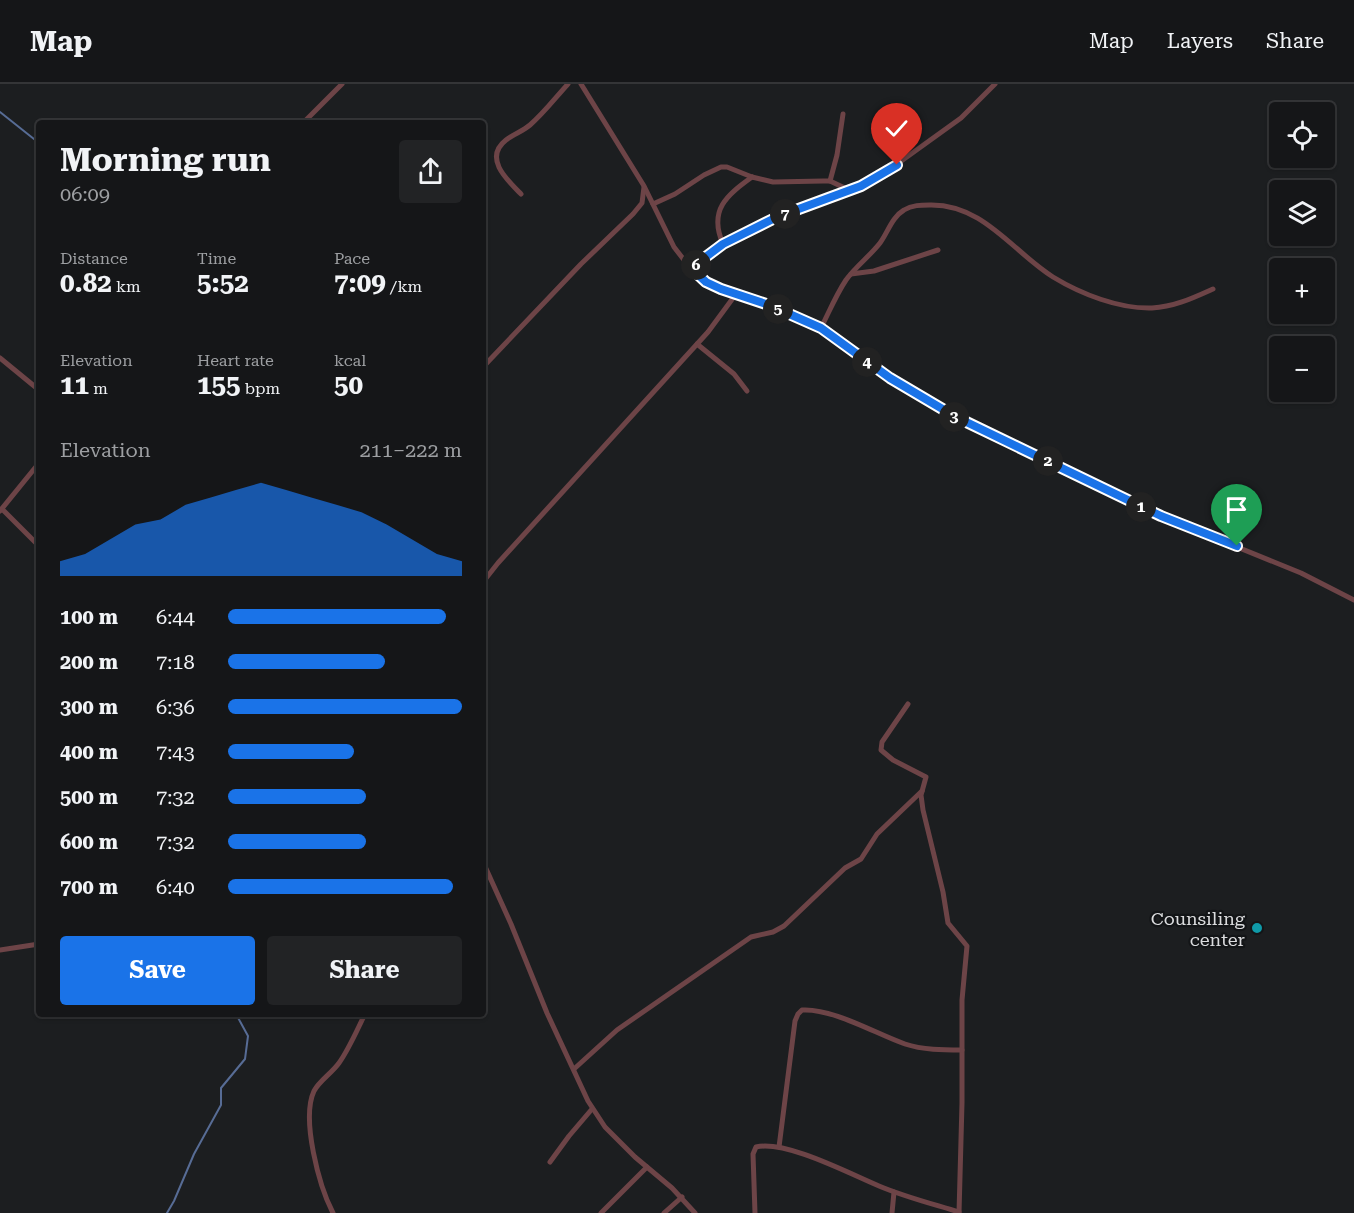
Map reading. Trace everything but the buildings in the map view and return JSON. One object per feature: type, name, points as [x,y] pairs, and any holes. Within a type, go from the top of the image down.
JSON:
[{"type":"street","points":[[306,120],[342,84]]},
{"type":"street","points":[[521,194],[503,176],[497,166],[500,147],[536,119],[568,84]]},
{"type":"street","points":[[581,84],[644,186],[674,247],[706,282],[769,305],[821,328],[890,378],[956,417],[1161,516],[1300,573],[1354,600]]},
{"type":"street","points":[[691,268],[723,244],[777,217],[879,177],[940,135],[968,112],[995,84]]},
{"type":"street","points":[[830,182],[837,155],[843,114]]},
{"type":"street","points":[[653,204],[721,167],[782,183],[830,182],[849,190]]},
{"type":"street","points":[[723,244],[718,225],[720,207],[733,192],[753,177]]},
{"type":"street","points":[[486,364],[581,264],[633,214],[642,203],[644,186]]},
{"type":"street","points":[[821,328],[851,274],[881,242],[897,215],[910,207],[921,205],[939,204],[955,207],[975,216],[1050,275],[1077,290],[1128,306],[1152,308],[1179,303],[1213,289]]},
{"type":"street","points":[[851,274],[867,273],[900,264],[938,250]]},
{"type":"street","points":[[486,578],[697,344],[736,294]]},
{"type":"street","points":[[697,344],[734,374],[747,391]]},
{"type":"street","points":[[0,358],[36,388]]},
{"type":"street","points":[[36,467],[1,510],[36,543]]},
{"type":"street","points":[[755,1213],[754,1149],[761,1146],[779,1147],[822,1161],[894,1192],[959,1213],[962,1000],[967,946],[948,923],[943,892],[923,810],[922,790],[926,779],[893,760],[881,750],[882,742],[908,704]]},
{"type":"street","points":[[574,1069],[617,1030],[751,937],[773,932],[784,926],[838,874],[861,859],[877,834],[922,790]]},
{"type":"street","points":[[486,868],[512,924],[547,1013],[592,1109],[605,1128],[682,1197],[695,1213]]},
{"type":"street","points":[[0,950],[36,944]]},
{"type":"street","points":[[779,1147],[795,1021],[802,1010],[817,1010],[858,1023],[914,1046],[962,1050]]},
{"type":"street","points":[[333,1213],[321,1184],[312,1143],[311,1102],[317,1087],[339,1064],[363,1017]]},
{"type":"street","points":[[550,1162],[568,1136],[592,1109]]},
{"type":"street","points":[[601,1213],[647,1167]]},
{"type":"street","points":[[892,1213],[894,1192]]},
{"type":"street","points":[[664,1213],[682,1197]]},
{"type":"waterway","points":[[0,112],[36,141]]},
{"type":"waterway","points":[[167,1213],[194,1154],[221,1105],[221,1088],[245,1059],[248,1036],[238,1017]]},
{"type":"place","name":"Counsiling center","points":[[1257,928]]},
{"type":"route","points":[[897,165],[861,186],[777,217],[723,244],[691,268],[706,282],[721,289],[769,305],[821,328],[890,378],[936,407],[983,431],[1161,516],[1237,546]]}]
